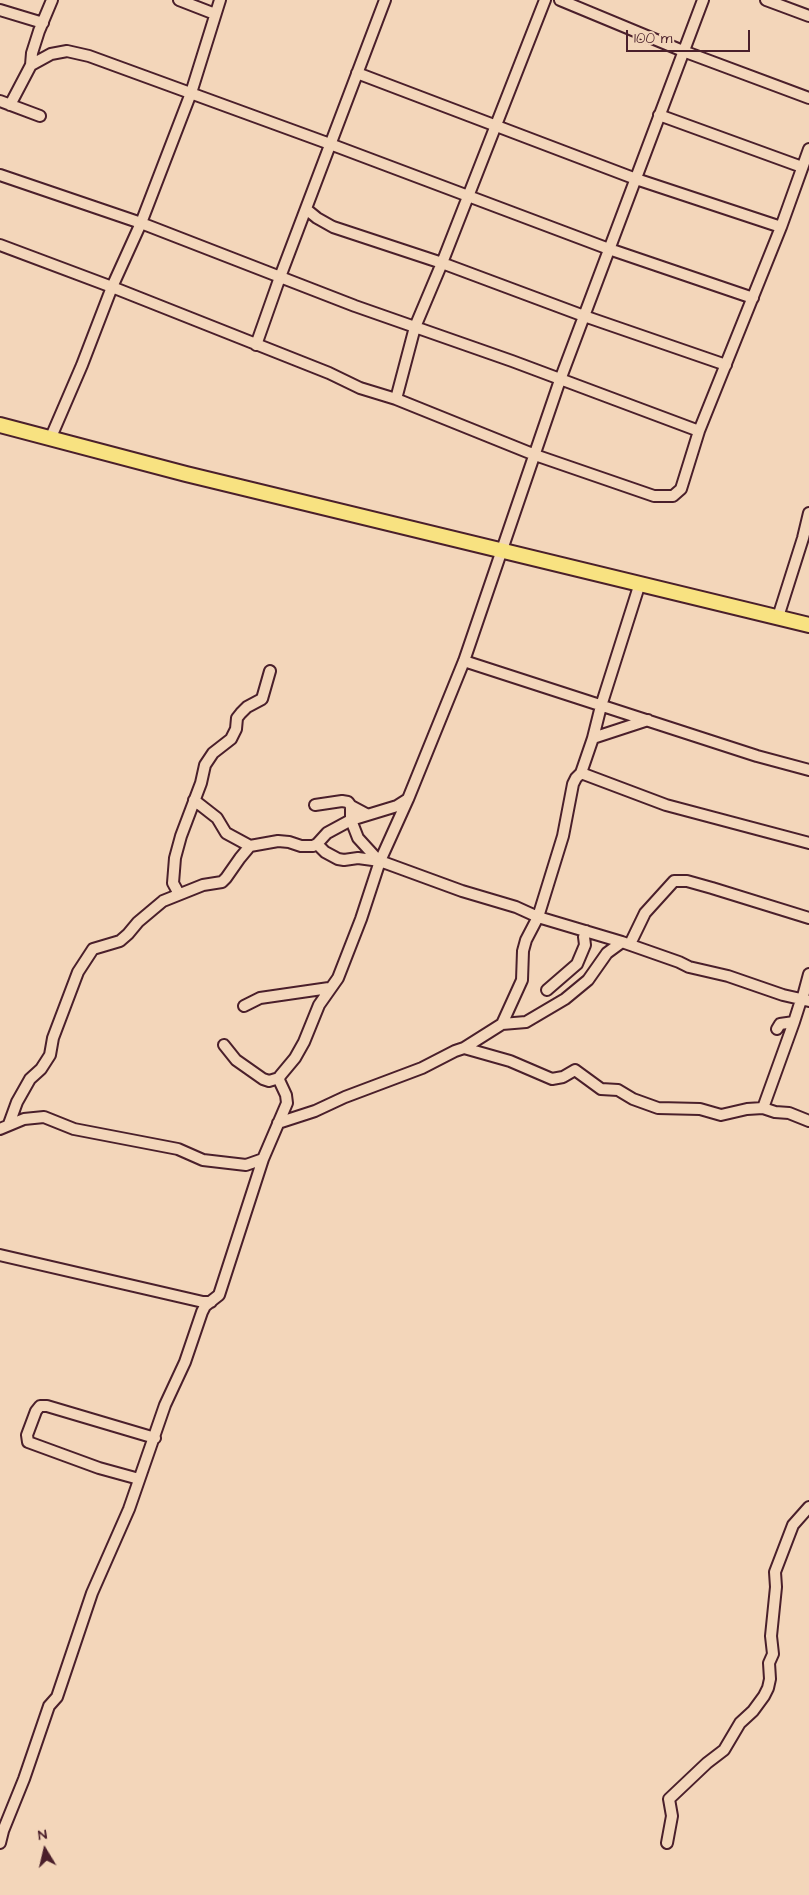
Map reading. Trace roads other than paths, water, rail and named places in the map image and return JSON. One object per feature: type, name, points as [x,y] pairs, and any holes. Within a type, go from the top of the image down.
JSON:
[{"type":"main road","points":[[0,425],[186,474],[503,549],[809,625]]},
{"type":"street","points":[[31,65],[32,53],[52,0]]},
{"type":"street","points":[[179,0],[215,14]]},
{"type":"street","points":[[50,437],[82,365],[112,287],[141,223],[191,93],[220,0]]},
{"type":"street","points":[[256,345],[298,228],[385,0]]},
{"type":"street","points":[[396,399],[415,327],[545,0]]},
{"type":"street","points":[[560,0],[683,51],[809,98]]},
{"type":"street","points":[[224,1045],[236,1060],[263,1079],[269,1081],[279,1078],[304,1042],[316,1011],[329,988],[338,978],[380,861],[408,799],[464,661],[560,380],[703,0]]},
{"type":"street","points":[[766,0],[809,16]]},
{"type":"street","points":[[0,10],[43,23]]},
{"type":"street","points":[[40,116],[5,103],[31,65],[51,54],[67,51],[89,56],[609,249],[754,298]]},
{"type":"street","points":[[357,73],[636,179],[781,227]]},
{"type":"street","points":[[659,116],[802,167]]},
{"type":"street","points":[[0,245],[112,287],[329,373],[360,388],[396,399],[535,455],[654,496],[673,496],[681,489],[699,431],[754,298],[809,149]]},
{"type":"street","points":[[0,175],[141,223],[280,277],[699,431]]},
{"type":"street","points":[[306,209],[333,227],[442,263],[584,316],[726,365]]},
{"type":"street","points":[[298,228],[305,221],[317,218]]},
{"type":"street","points":[[778,617],[809,513]]},
{"type":"street","points":[[502,1024],[522,980],[523,951],[526,940],[538,917],[563,836],[573,784],[581,774],[593,738],[600,706],[640,583]]},
{"type":"street","points":[[464,661],[757,756],[809,770]]},
{"type":"street","points":[[179,894],[173,883],[175,858],[205,764],[213,753],[231,739],[236,729],[237,718],[241,713],[247,707],[262,699],[270,671]]},
{"type":"street","points":[[593,738],[648,720]]},
{"type":"street","points":[[581,774],[666,804],[809,843]]},
{"type":"street","points":[[194,800],[217,818],[226,834],[250,846],[278,841],[301,846],[316,844],[327,833],[350,820],[397,806],[408,799]]},
{"type":"street","points":[[315,805],[342,801],[348,802],[351,806],[366,814]]},
{"type":"street","points":[[351,806],[350,820],[358,838],[380,861]]},
{"type":"street","points":[[316,844],[325,852],[338,859],[358,858],[380,861],[462,891],[516,907],[538,917],[626,943],[689,967],[721,974],[804,1000]]},
{"type":"street","points":[[5,1127],[30,1079],[41,1069],[50,1055],[53,1038],[71,989],[78,972],[88,956],[96,947],[120,941],[157,905],[203,885],[222,882],[230,869],[250,846]]},
{"type":"street","points":[[278,1123],[315,1111],[345,1097],[422,1068],[464,1048],[502,1024],[526,1022],[564,999],[588,980],[607,953],[626,943],[645,913],[674,881],[686,881],[712,888],[809,918]]},
{"type":"street","points":[[547,990],[577,964],[585,945],[584,937],[586,931]]},
{"type":"street","points":[[763,1108],[794,1022],[804,1000],[809,974]]},
{"type":"street","points":[[244,1006],[260,998],[329,988]]},
{"type":"street","points":[[776,1029],[780,1024],[794,1022]]},
{"type":"street","points":[[464,1048],[510,1061],[552,1079],[563,1077],[574,1070],[601,1088],[618,1090],[633,1099],[658,1108],[700,1110],[721,1115],[747,1109],[763,1108],[774,1112],[788,1113],[809,1121]]},
{"type":"street","points":[[0,1843],[49,1706],[57,1697],[92,1593],[129,1508],[166,1405],[185,1362],[202,1312],[219,1295],[263,1159],[287,1100],[279,1078]]},
{"type":"street","points":[[5,1127],[24,1119],[44,1117],[74,1129],[178,1149],[212,1162],[246,1165],[263,1159]]},
{"type":"street","points":[[0,1255],[203,1302],[211,1302]]},
{"type":"street","points":[[139,1479],[99,1468],[28,1442],[27,1435],[36,1411],[40,1406],[48,1406],[155,1438]]},
{"type":"street","points":[[667,1843],[672,1816],[669,1809],[669,1799],[707,1763],[724,1750],[740,1723],[753,1711],[768,1688],[770,1679],[769,1663],[773,1654],[771,1636],[776,1587],[775,1572],[793,1525],[809,1508]]}]
